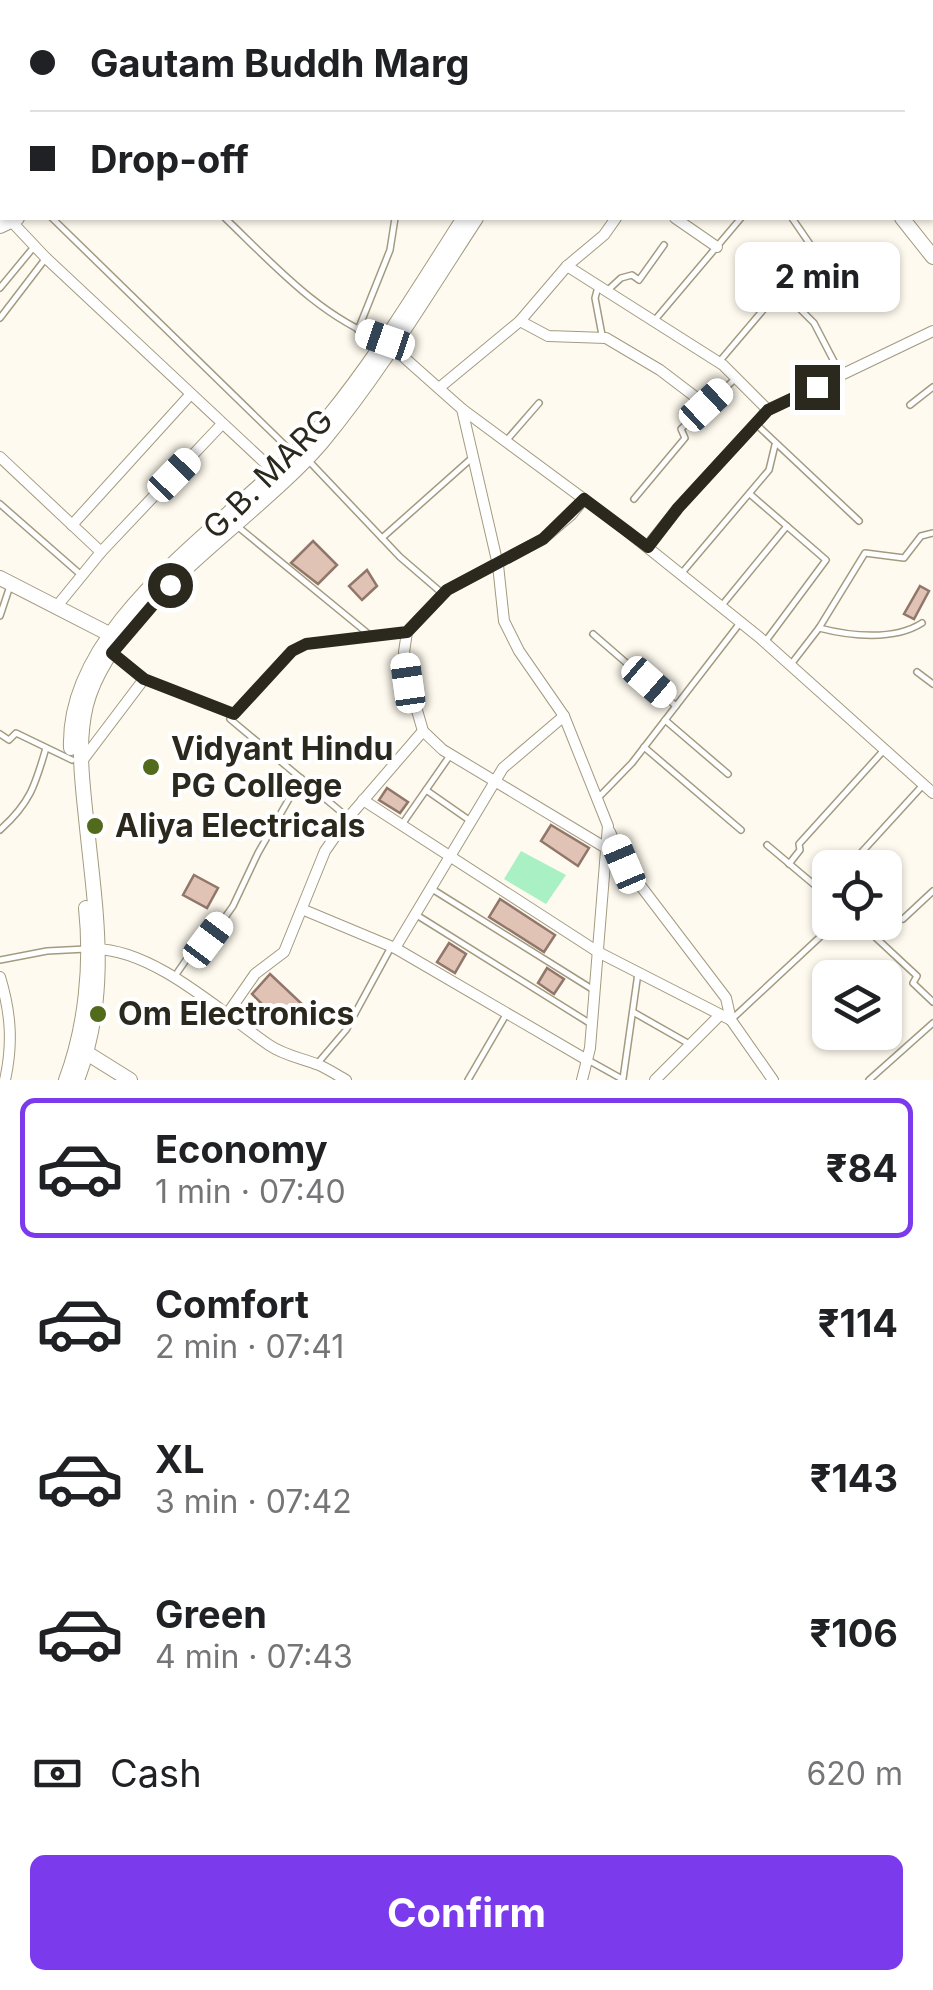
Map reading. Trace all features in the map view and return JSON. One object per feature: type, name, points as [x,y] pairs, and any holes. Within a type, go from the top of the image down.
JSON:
[{"type":"street","name":"G.B. MARG","points":[[66,1080],[82,1050],[94,949],[71,735],[78,694],[90,663],[114,642],[148,590],[301,456],[388,343],[463,220]]},
{"type":"street","points":[[475,220],[388,343],[462,409],[648,547],[741,622],[928,789]]},
{"type":"street","points":[[439,388],[520,320],[615,220]]},
{"type":"street","points":[[678,220],[716,247]]},
{"type":"street","points":[[909,220],[933,257]]},
{"type":"street","points":[[6,581],[114,642],[279,476],[9,221]]},
{"type":"street","points":[[568,266],[719,362],[768,410]]},
{"type":"street","points":[[520,320],[548,336],[602,338],[616,343],[706,405]]},
{"type":"street","points":[[648,547],[678,508],[768,410],[933,332]]},
{"type":"street","points":[[72,525],[190,395]]},
{"type":"street","points":[[462,409],[498,565],[504,621],[519,652],[564,716],[624,864],[726,998],[726,1017]]},
{"type":"street","points":[[56,606],[101,552],[222,424]]},
{"type":"street","points":[[0,457],[101,552]]},
{"type":"street","points":[[584,499],[543,539],[443,594],[407,632],[404,652],[422,731],[451,754],[606,848]]},
{"type":"street","points":[[76,761],[144,679]]},
{"type":"street","points":[[393,948],[504,768],[564,716]]},
{"type":"street","points":[[228,1013],[255,974],[284,952],[325,852],[348,818],[422,731]]},
{"type":"street","points":[[363,800],[598,952],[726,1017],[772,1080]]},
{"type":"street","points":[[582,1080],[592,1025],[608,826]]},
{"type":"street","points":[[304,910],[393,948],[587,1060]]},
{"type":"street","points":[[94,949],[122,954],[174,978],[269,1046],[346,1080]]},
{"type":"street","points":[[0,977],[7,999],[12,1046],[5,1080]]},
{"type":"street","points":[[655,1080],[726,1017]]},
{"type":"street","points":[[77,1080],[82,1050],[130,1080]]},
{"type":"lane","points":[[54,220],[443,594]]},
{"type":"lane","points":[[227,220],[306,294],[358,330],[388,343]]},
{"type":"lane","points":[[358,330],[390,250],[395,220]]},
{"type":"lane","points":[[654,321],[737,220]]},
{"type":"lane","points":[[719,362],[814,250],[793,220]]},
{"type":"lane","points":[[602,338],[595,298],[621,278],[632,275],[638,280],[664,245]]},
{"type":"lane","points":[[0,288],[35,246]]},
{"type":"lane","points":[[0,318],[46,258]]},
{"type":"lane","points":[[780,289],[814,323],[842,375]]},
{"type":"lane","points":[[634,500],[685,438],[680,429],[736,378]]},
{"type":"lane","points":[[910,405],[933,387]]},
{"type":"lane","points":[[506,442],[539,403]]},
{"type":"lane","points":[[756,424],[859,521]]},
{"type":"lane","points":[[680,574],[769,470],[775,445]]},
{"type":"lane","points":[[382,538],[473,457]]},
{"type":"lane","points":[[751,494],[826,560],[765,642]]},
{"type":"lane","points":[[0,505],[82,576]]},
{"type":"lane","points":[[234,524],[370,636]]},
{"type":"lane","points":[[721,606],[787,526]]},
{"type":"lane","points":[[790,665],[819,628],[865,553],[904,558],[921,536],[933,533]]},
{"type":"lane","points":[[0,616],[6,581]]},
{"type":"lane","points":[[597,800],[644,747],[741,622]]},
{"type":"lane","points":[[819,628],[850,636],[912,630],[922,624]]},
{"type":"lane","points":[[348,818],[230,719],[292,651],[306,644],[407,632]]},
{"type":"lane","points":[[594,634],[676,706]]},
{"type":"lane","points":[[114,642],[144,679],[234,714]]},
{"type":"lane","points":[[917,672],[933,684]]},
{"type":"lane","points":[[665,720],[728,774]]},
{"type":"lane","points":[[0,734],[9,740],[16,733],[76,761]]},
{"type":"lane","points":[[644,747],[741,830]]},
{"type":"lane","points":[[0,830],[22,810],[34,790],[46,748]]},
{"type":"lane","points":[[789,864],[800,850],[798,844],[884,750]]},
{"type":"lane","points":[[402,826],[451,754]]},
{"type":"lane","points":[[174,978],[197,944],[208,940],[234,906],[258,853],[301,778]]},
{"type":"lane","points":[[865,850],[928,789]]},
{"type":"lane","points":[[426,790],[472,821]]},
{"type":"lane","points":[[766,845],[812,883]]},
{"type":"lane","points":[[431,888],[595,991]]},
{"type":"lane","points":[[904,920],[933,891]]},
{"type":"lane","points":[[416,914],[592,1025]]},
{"type":"lane","points":[[726,1017],[815,940]]},
{"type":"lane","points":[[878,940],[917,976],[912,983],[933,1002]]},
{"type":"lane","points":[[317,1064],[346,1030],[393,948]]},
{"type":"lane","points":[[0,960],[47,951],[94,949]]},
{"type":"lane","points":[[587,1060],[624,1080],[638,972]]},
{"type":"lane","points":[[633,1012],[691,1045]]},
{"type":"lane","points":[[468,1080],[507,1013]]},
{"type":"lane","points":[[869,1080],[933,1024]]},
{"type":"green space","points":[[521,851],[566,875],[546,904],[504,879]]},
{"type":"building","points":[[313,541],[337,565],[318,584],[291,563]]},
{"type":"building","points":[[367,570],[377,586],[362,600],[349,586]]},
{"type":"building","points":[[920,586],[929,591],[914,619],[904,614]]},
{"type":"building","points":[[387,788],[408,802],[400,813],[379,800]]},
{"type":"building","points":[[551,825],[589,848],[578,866],[541,841]]},
{"type":"building","points":[[194,875],[218,888],[207,908],[183,895]]},
{"type":"building","points":[[500,899],[555,935],[544,952],[489,917]]},
{"type":"building","points":[[449,943],[466,954],[455,973],[437,962]]},
{"type":"building","points":[[547,968],[564,979],[554,994],[538,983]]},
{"type":"building","points":[[270,974],[303,1005],[283,1025],[252,994]]},
{"type":"place","name":"Vidyant Hindu PG College","points":[[151,767]]},
{"type":"place","name":"Aliya Electricals","points":[[95,826]]},
{"type":"place","name":"Om Electronics","points":[[98,1014]]},
{"type":"route","points":[[170,585],[112,653],[144,679],[234,714],[292,651],[306,644],[407,632],[447,590],[543,539],[584,499],[648,547],[678,508],[768,410],[817,387]]}]
